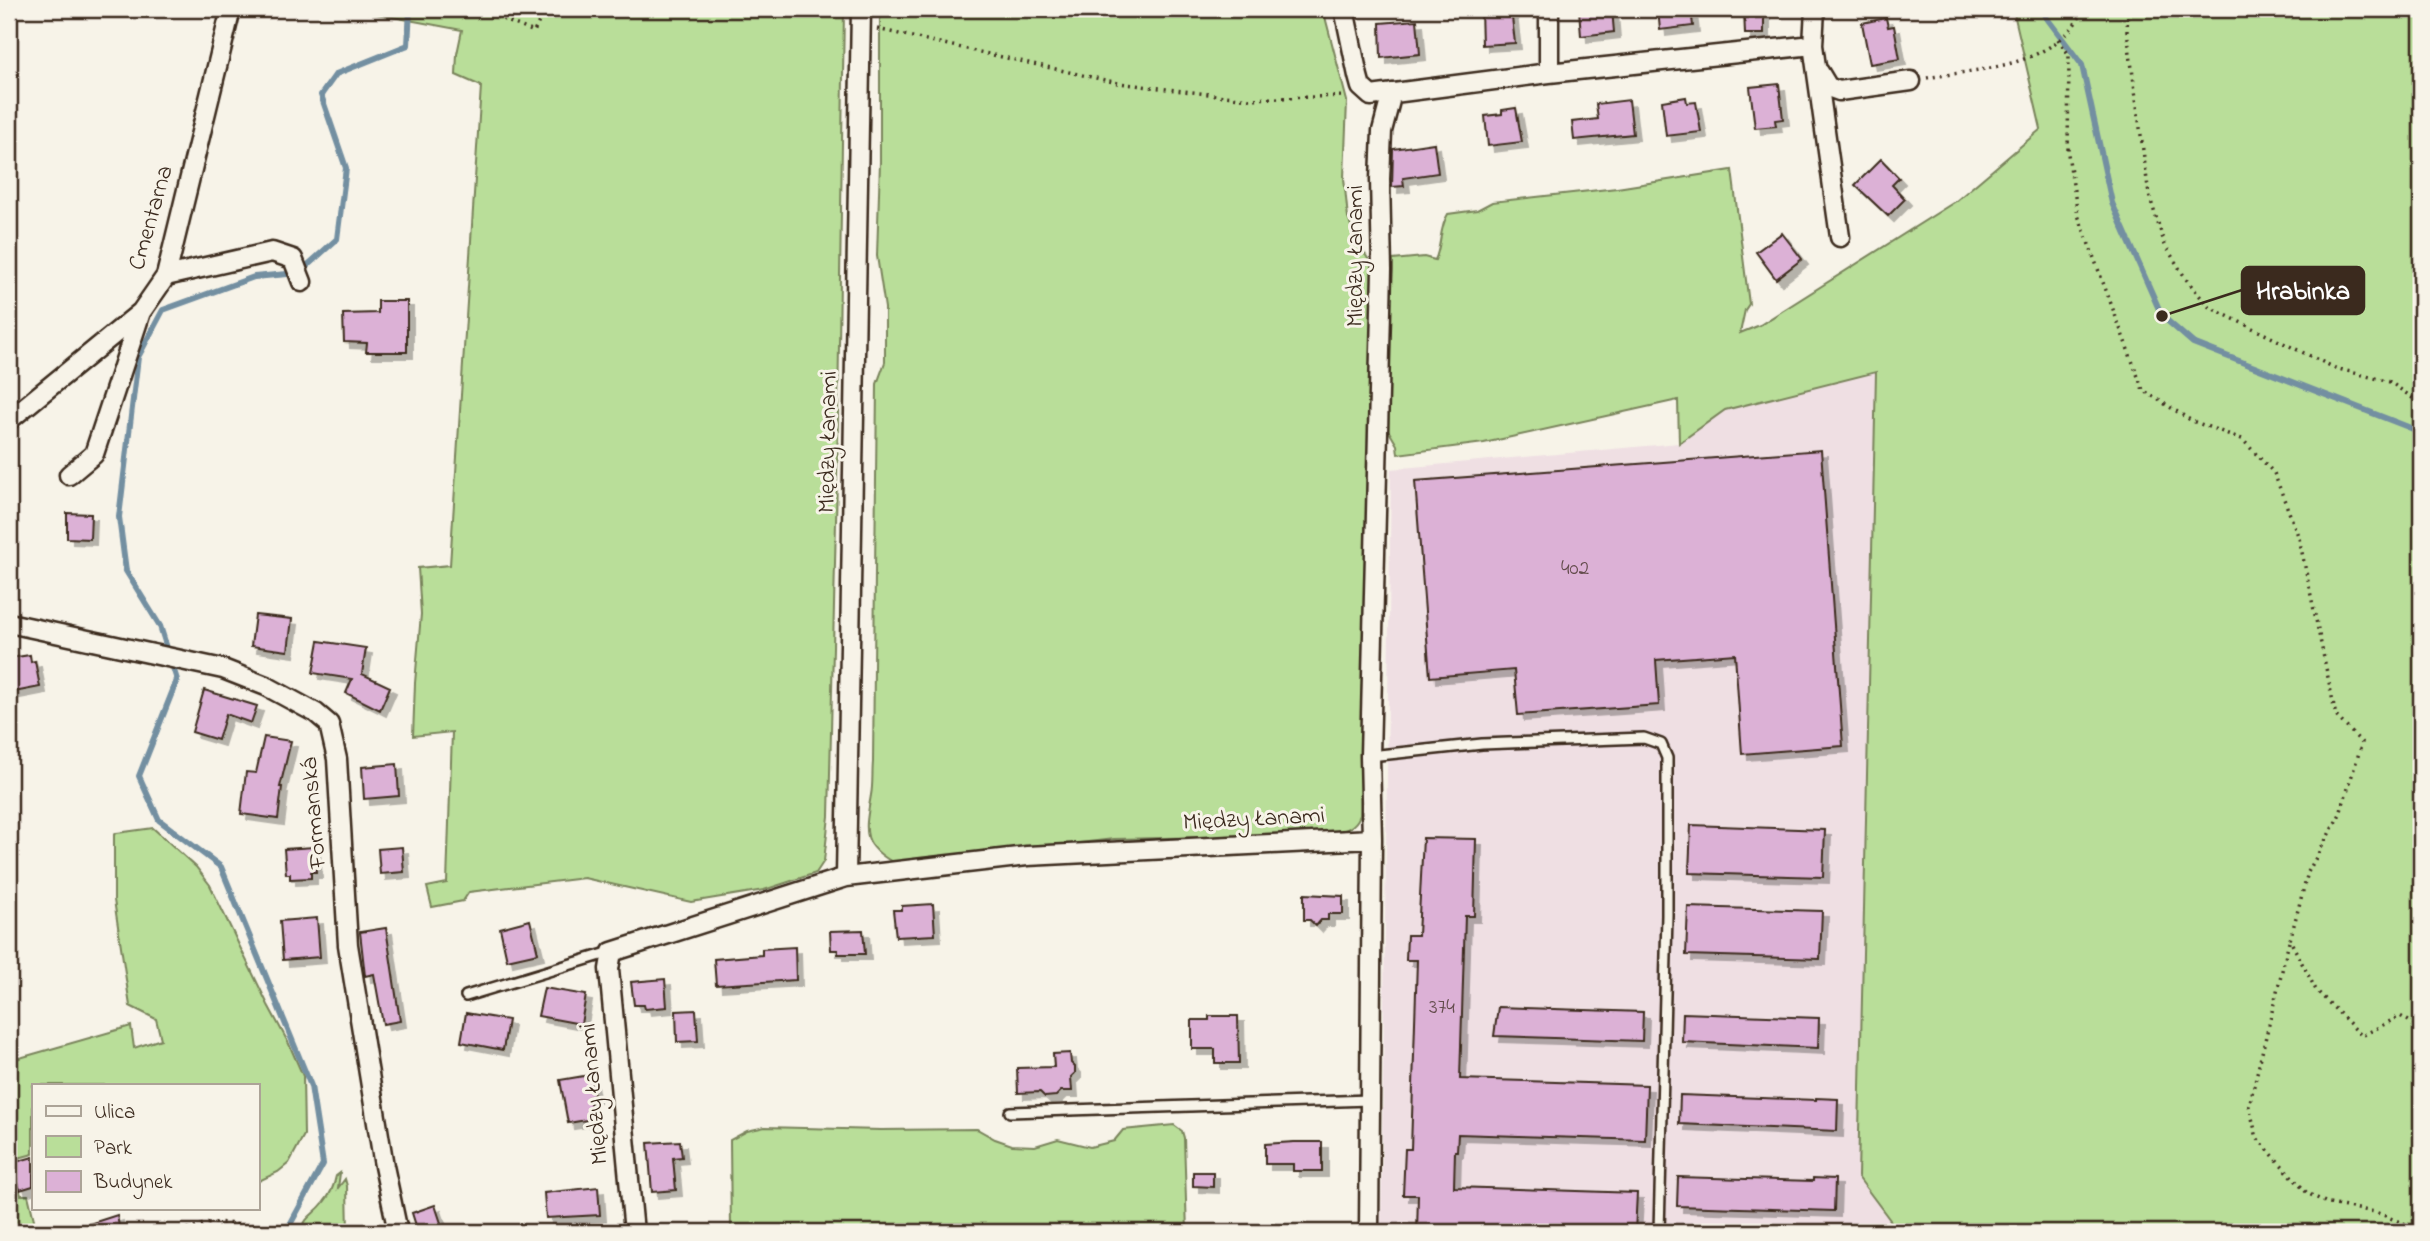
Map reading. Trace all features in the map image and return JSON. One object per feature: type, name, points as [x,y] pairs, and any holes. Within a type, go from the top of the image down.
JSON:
[{"type":"street","name":"Cmentarna","points":[[9,420],[141,312],[166,276],[231,9]]},
{"type":"street","points":[[1344,9],[1358,76],[1362,87],[1371,96],[1549,73],[1814,45]]},
{"type":"street","points":[[1549,9],[1549,73]]},
{"type":"street","points":[[1815,9],[1814,45],[1840,237]]},
{"type":"street","name":"Między Łanami","points":[[846,877],[861,17]]},
{"type":"street","points":[[1817,68],[1828,87],[1839,91],[1911,81]]},
{"type":"street","name":"Między Łanami","points":[[1370,1232],[1370,756],[1382,270],[1380,179],[1382,131],[1392,93]]},
{"type":"street","points":[[166,276],[272,252],[293,259],[302,282]]},
{"type":"street","points":[[69,475],[94,454],[141,312]]},
{"type":"street","name":"Formanská","points":[[9,623],[223,669],[266,686],[316,713],[329,724],[337,759],[348,945],[384,1166],[398,1232]]},
{"type":"street","name":"Między Łanami","points":[[634,1232],[609,969],[612,952],[846,877],[1027,856],[1372,839]]},
{"type":"lane","points":[[1370,756],[1482,744],[1644,738],[1661,744],[1667,758],[1667,915],[1659,1232]]},
{"type":"lane","name":"Między Łanami","points":[[466,996],[612,952]]},
{"type":"lane","points":[[1010,1112],[1370,1100]]},
{"type":"path","points":[[477,9],[534,32],[545,9]]},
{"type":"path","points":[[542,16],[578,9]]},
{"type":"path","points":[[1911,81],[2015,64],[2040,52],[2068,32],[2085,9]]},
{"type":"path","points":[[2128,9],[2127,31],[2149,195],[2165,244],[2186,279],[2209,307],[2335,368],[2390,382],[2421,404]]},
{"type":"path","points":[[861,17],[1118,83],[1249,99],[1371,96]]},
{"type":"path","points":[[2058,39],[2069,55],[2068,154],[2078,215],[2143,390],[2192,421],[2242,439],[2274,473],[2299,538],[2336,716],[2362,743],[2340,814],[2308,872],[2249,1106],[2257,1138],[2307,1193],[2329,1205],[2375,1212],[2421,1230]]},
{"type":"path","points":[[2290,940],[2316,990],[2362,1036],[2400,1016],[2421,1028]]},
{"type":"path","points":[[181,1232],[218,1222],[248,1228],[254,1232]]},
{"type":"shaded area","points":[[1876,372],[1858,1177],[1899,1232],[1381,1232],[1391,469],[1679,443],[1725,410]]},
{"type":"green space","points":[[350,9],[844,9],[829,816],[824,861],[816,873],[764,890],[691,902],[584,878],[469,892],[463,901],[432,907],[427,887],[447,883],[452,732],[413,736],[421,614],[418,568],[450,565],[481,86],[456,75],[462,30]]},
{"type":"green space","points":[[880,9],[1323,9],[1347,101],[1344,178],[1348,218],[1357,241],[1375,270],[1364,744],[1360,815],[1350,827],[1324,835],[1114,839],[896,864],[884,857],[871,843],[867,818],[873,762],[877,384],[885,362],[885,308],[877,256]]},
{"type":"green space","points":[[2013,9],[2421,9],[2421,1232],[1899,1232],[1858,1177],[1876,372],[1725,410],[1679,443],[1678,400],[1484,443],[1398,454],[1397,445],[1384,423],[1393,260],[1424,257],[1435,260],[1448,214],[1477,210],[1492,202],[1617,188],[1732,170],[1749,304],[1740,333],[1760,325],[1956,201],[2041,129]]},
{"type":"green space","points":[[153,828],[196,867],[210,885],[303,1076],[304,1135],[289,1163],[259,1181],[259,1084],[32,1084],[32,1154],[11,1160],[21,1195],[28,1195],[37,1232],[9,1232],[9,1061],[131,1026],[134,1048],[161,1039],[156,1019],[130,1006],[114,900],[114,835]]},
{"type":"green space","points":[[1174,1125],[1182,1131],[1184,1138],[1187,1232],[731,1232],[730,1140],[747,1131],[765,1127],[977,1129],[1012,1145],[1035,1146],[1058,1139],[1090,1147],[1114,1141],[1123,1130]]},
{"type":"green space","points":[[340,1173],[338,1188],[345,1179],[347,1186],[348,1232],[300,1232],[308,1218],[329,1196],[336,1176]]},
{"type":"building","points":[[1481,9],[1511,9],[1515,43],[1482,45]]},
{"type":"building","points":[[1579,9],[1612,9],[1614,32],[1581,36]]},
{"type":"building","points":[[1658,9],[1691,9],[1693,26],[1660,30]]},
{"type":"building","points":[[1764,9],[1764,34],[1745,34],[1744,10]]},
{"type":"building","points":[[1886,18],[1888,27],[1894,26],[1900,59],[1870,64],[1862,23]]},
{"type":"building","points":[[1417,20],[1420,54],[1381,58],[1380,23]]},
{"type":"building","points":[[1779,84],[1783,119],[1775,120],[1776,126],[1755,128],[1750,87]]},
{"type":"building","points":[[1686,97],[1687,103],[1696,102],[1701,132],[1666,136],[1662,101]]},
{"type":"building","points":[[1629,100],[1633,134],[1574,140],[1572,122],[1598,119],[1596,104]]},
{"type":"building","points":[[1516,108],[1522,142],[1488,146],[1485,116],[1502,114],[1502,110]]},
{"type":"building","points":[[1434,143],[1438,173],[1403,178],[1404,186],[1392,187],[1393,149]]},
{"type":"building","points":[[1881,159],[1899,178],[1892,185],[1905,199],[1888,216],[1855,185]]},
{"type":"building","points":[[1782,233],[1802,259],[1776,279],[1756,252]]},
{"type":"building","points":[[378,301],[407,301],[407,352],[366,352],[367,343],[344,342],[343,314],[378,313]]},
{"type":"building","points":[[1821,450],[1843,746],[1742,754],[1735,654],[1656,660],[1659,705],[1518,715],[1514,670],[1430,677],[1415,481]]},
{"type":"building","points":[[67,513],[91,514],[90,539],[67,538]]},
{"type":"building","points":[[255,615],[292,619],[288,651],[251,646]]},
{"type":"building","points":[[319,641],[366,648],[362,674],[390,687],[380,710],[346,693],[352,679],[313,673]]},
{"type":"building","points":[[30,655],[31,662],[35,661],[40,687],[9,693],[10,658]]},
{"type":"building","points":[[204,690],[257,706],[251,723],[226,714],[218,740],[192,732]]},
{"type":"building","points":[[264,737],[291,741],[280,787],[278,819],[241,814],[246,772],[256,773]]},
{"type":"building","points":[[397,764],[399,796],[364,799],[362,767]]},
{"type":"building","points":[[1691,825],[1825,830],[1823,877],[1689,873]]},
{"type":"building","points":[[1423,838],[1476,839],[1474,916],[1465,916],[1460,1079],[1647,1085],[1645,1140],[1458,1134],[1454,1187],[1637,1193],[1635,1232],[1417,1232],[1418,1195],[1403,1195],[1405,1149],[1411,1149],[1417,960],[1406,960],[1407,935],[1418,935]]},
{"type":"building","points":[[314,847],[316,872],[311,872],[311,878],[290,879],[290,874],[286,874],[284,849]]},
{"type":"building","points":[[402,847],[404,872],[380,874],[378,849]]},
{"type":"building","points":[[1304,894],[1343,896],[1343,914],[1328,914],[1328,920],[1321,920],[1316,926],[1310,920],[1304,920]]},
{"type":"building","points":[[933,904],[935,935],[896,937],[893,910],[902,910],[902,906]]},
{"type":"building","points":[[1688,907],[1822,911],[1820,959],[1686,955]]},
{"type":"building","points":[[317,918],[320,957],[283,960],[280,921]]},
{"type":"building","points":[[530,920],[538,953],[507,960],[500,928]]},
{"type":"building","points":[[386,928],[400,1021],[383,1024],[374,974],[365,976],[360,932]]},
{"type":"building","points":[[863,930],[865,954],[838,954],[838,950],[831,950],[830,931]]},
{"type":"building","points":[[795,947],[796,980],[716,985],[714,959],[762,955],[762,949]]},
{"type":"building","points":[[665,979],[667,1007],[645,1009],[644,1005],[634,1005],[631,982]]},
{"type":"building","points":[[544,988],[586,995],[581,1024],[538,1016]]},
{"type":"building","points":[[1498,1007],[1643,1012],[1642,1041],[1494,1036]]},
{"type":"building","points":[[696,1010],[698,1041],[677,1042],[676,1011]]},
{"type":"building","points":[[466,1013],[508,1020],[503,1050],[461,1042]]},
{"type":"building","points":[[1683,1013],[1819,1018],[1818,1048],[1682,1042]]},
{"type":"building","points":[[1209,1016],[1238,1016],[1239,1063],[1215,1063],[1215,1049],[1192,1049],[1192,1020],[1209,1020]]},
{"type":"building","points":[[1070,1053],[1071,1063],[1075,1067],[1075,1073],[1071,1077],[1072,1091],[1061,1091],[1056,1096],[1045,1097],[1040,1092],[1018,1093],[1017,1068],[1054,1067],[1053,1054]]},
{"type":"building","points":[[590,1075],[594,1096],[589,1097],[593,1119],[568,1123],[560,1080]]},
{"type":"building","points":[[1680,1095],[1838,1099],[1837,1131],[1679,1124]]},
{"type":"building","points":[[680,1141],[682,1157],[673,1158],[676,1190],[652,1192],[648,1143]]},
{"type":"building","points":[[1322,1142],[1322,1171],[1293,1171],[1293,1164],[1265,1164],[1265,1144]]},
{"type":"building","points":[[32,1157],[32,1186],[20,1190],[12,1163]]},
{"type":"building","points":[[1193,1172],[1213,1172],[1213,1187],[1193,1186]]},
{"type":"building","points":[[1678,1177],[1813,1181],[1813,1178],[1835,1179],[1834,1211],[1677,1206]]},
{"type":"building","points":[[598,1187],[600,1215],[546,1218],[544,1193]]},
{"type":"building","points":[[435,1205],[444,1232],[418,1232],[412,1213]]},
{"type":"building","points":[[117,1215],[120,1232],[75,1232],[74,1229]]},
{"type":"waterway","points":[[286,1232],[323,1164],[311,1086],[221,867],[159,820],[139,776],[177,680],[160,626],[126,571],[119,517],[138,357],[163,310],[254,277],[299,273],[337,239],[346,168],[321,95],[336,74],[408,45],[410,9]]},
{"type":"waterway","points":[[2040,9],[2082,65],[2112,203],[2162,316],[2193,343],[2421,432]]},
{"type":"place","name":"Hrabinka","points":[[2162,316]]}]
